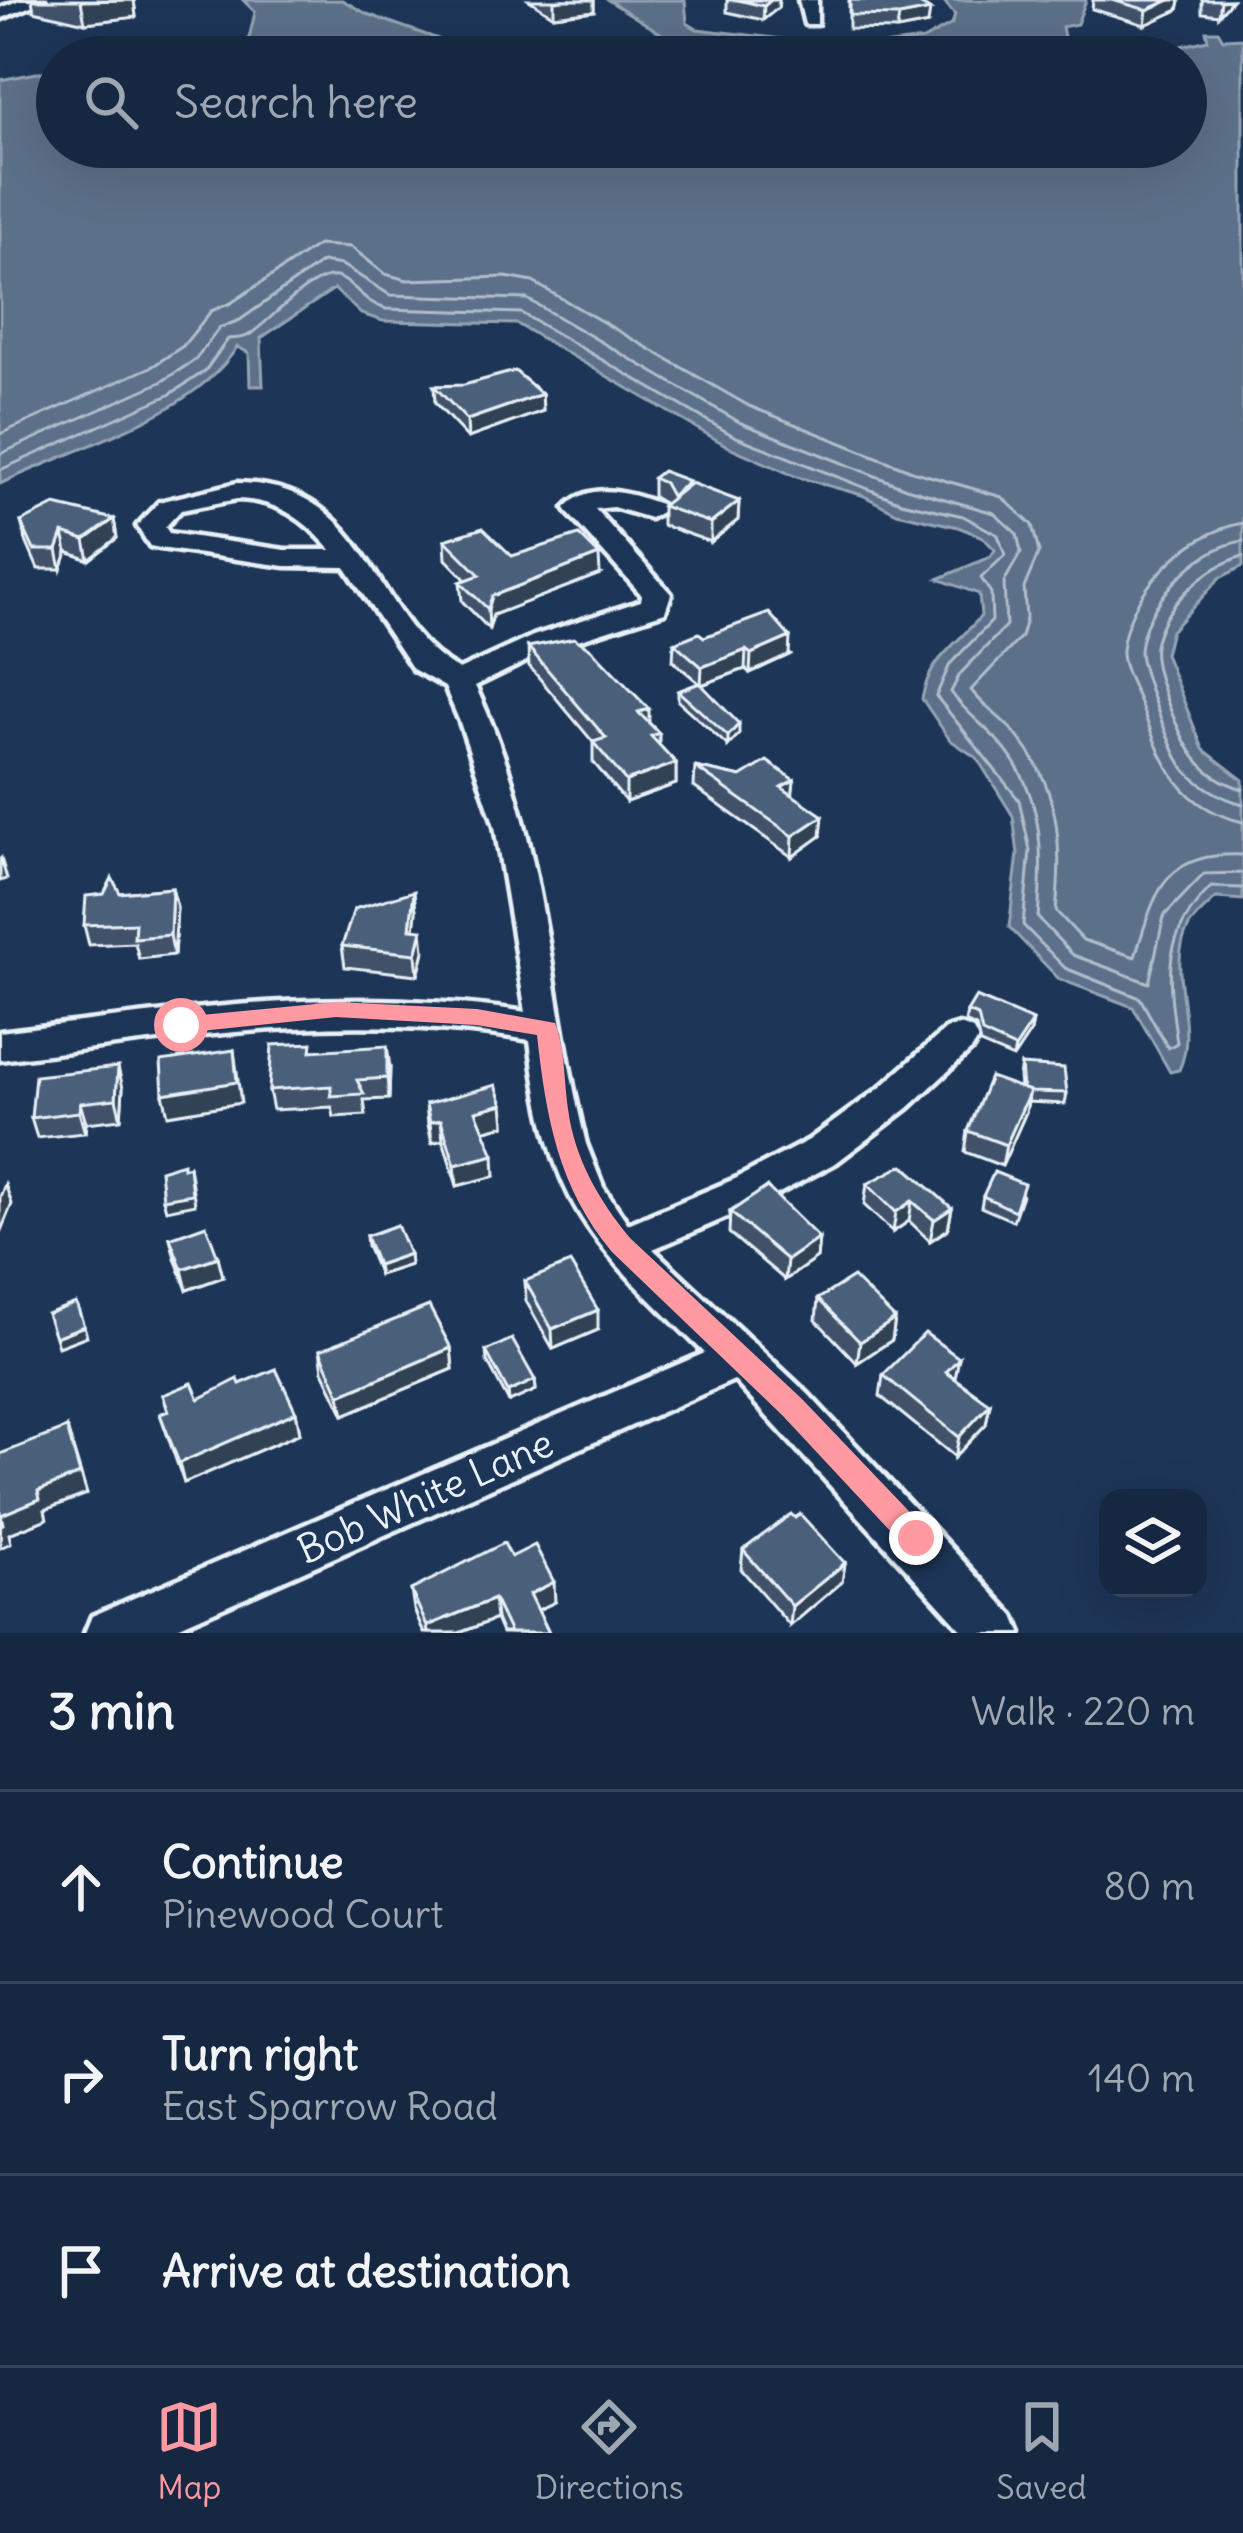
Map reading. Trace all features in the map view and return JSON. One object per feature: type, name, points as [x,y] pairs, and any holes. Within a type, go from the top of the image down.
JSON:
[{"type":"street","points":[[0,14],[36,0]]},
{"type":"street","points":[[353,559],[266,556],[160,540],[151,526],[176,505],[238,490],[280,493],[310,512],[353,559],[424,663],[458,682],[502,787],[547,1029],[557,1117],[570,1161],[596,1215],[916,1538],[998,1633]]},
{"type":"street","points":[[458,682],[543,642],[655,606],[657,594],[578,508],[606,498],[650,510]]},
{"type":"street","points":[[0,1046],[265,1013],[336,1010],[477,1017],[547,1029]]},
{"type":"street","points":[[621,1245],[782,1174],[825,1149],[909,1087],[959,1039]]},
{"type":"street","name":"Bob White Lane","points":[[109,1633],[741,1357]]},
{"type":"water","points":[[243,0],[342,0],[429,36],[250,36],[255,12]]},
{"type":"water","points":[[608,0],[685,0],[687,23],[697,29],[757,36],[665,36]]},
{"type":"water","points":[[943,0],[1086,0],[1077,24],[1062,27],[1064,36],[930,36],[952,24],[955,15]]},
{"type":"water","points":[[1206,31],[1218,31],[1223,39],[1243,38],[1243,566],[1220,578],[1171,631],[1165,654],[1203,749],[1243,780],[1243,900],[1216,898],[1192,922],[1182,943],[1186,1035],[1179,1070],[1170,1072],[1133,1007],[1059,979],[1009,927],[1018,854],[1013,816],[977,758],[950,740],[922,699],[937,663],[981,616],[979,594],[938,579],[990,557],[995,550],[983,537],[897,513],[862,495],[797,477],[729,447],[517,324],[383,321],[361,314],[334,289],[261,338],[263,386],[250,386],[249,353],[237,347],[217,371],[162,411],[0,484],[0,80],[36,73],[36,168],[1207,168]]},
{"type":"building","points":[[738,0],[771,0],[764,6]]},
{"type":"building","points":[[850,0],[912,0],[930,10],[899,16],[850,15]]},
{"type":"building","points":[[1112,0],[1170,0],[1147,10]]},
{"type":"building","points":[[515,371],[542,394],[467,420],[434,386],[464,385]]},
{"type":"building","points":[[662,471],[689,481],[671,496],[664,483],[653,478]]},
{"type":"building","points":[[691,483],[739,501],[711,523],[662,506]]},
{"type":"building","points":[[55,505],[114,519],[85,540],[63,533],[57,550],[34,550],[21,522]]},
{"type":"building","points":[[483,528],[512,556],[579,535],[599,555],[492,596],[488,609],[460,582],[480,575],[445,540]]},
{"type":"building","points":[[769,613],[790,637],[751,654],[746,650],[702,667],[674,643],[699,633],[704,637]]},
{"type":"building","points":[[574,638],[591,649],[649,709],[638,712],[659,733],[651,736],[676,763],[626,781],[593,742],[606,738],[528,647]]},
{"type":"building","points":[[700,683],[739,724],[728,736],[678,691]]},
{"type":"building","points":[[767,761],[794,780],[781,787],[823,816],[793,836],[695,767],[741,777]]},
{"type":"building","points":[[112,878],[120,893],[172,888],[170,935],[134,938],[135,923],[84,925],[86,896],[104,894]]},
{"type":"building","points":[[414,891],[410,929],[422,930],[416,954],[342,946],[354,909]]},
{"type":"building","points":[[976,997],[1033,1021],[1015,1048],[982,1033],[978,1016],[967,1012]]},
{"type":"building","points":[[312,1043],[311,1051],[387,1046],[387,1078],[357,1080],[364,1094],[331,1096],[331,1086],[269,1090],[272,1045]]},
{"type":"building","points":[[234,1050],[237,1082],[163,1094],[161,1061]]},
{"type":"building","points":[[1021,1065],[1064,1068],[1067,1093],[1023,1089]]},
{"type":"building","points":[[118,1067],[116,1099],[80,1103],[79,1112],[31,1118],[35,1076]]},
{"type":"building","points":[[990,1077],[1030,1091],[1006,1145],[968,1131]]},
{"type":"building","points":[[496,1085],[503,1104],[476,1111],[494,1155],[455,1165],[441,1120],[430,1122],[426,1104]]},
{"type":"building","points":[[183,1163],[183,1168],[189,1166],[192,1194],[163,1199],[160,1170]]},
{"type":"building","points":[[903,1165],[952,1208],[934,1220],[912,1201],[896,1212],[867,1184]]},
{"type":"building","points":[[994,1172],[1024,1184],[1015,1211],[983,1196]]},
{"type":"building","points":[[767,1187],[819,1238],[787,1260],[730,1212]]},
{"type":"building","points":[[206,1225],[218,1257],[182,1269],[170,1238]]},
{"type":"building","points":[[397,1225],[409,1254],[377,1265],[366,1236]]},
{"type":"building","points":[[570,1263],[598,1310],[552,1329],[525,1281]]},
{"type":"building","points":[[853,1277],[895,1319],[860,1342],[818,1299]]},
{"type":"building","points":[[76,1303],[84,1326],[55,1337],[47,1314]]},
{"type":"building","points":[[429,1306],[451,1348],[340,1395],[320,1350]]},
{"type":"building","points":[[925,1333],[959,1358],[946,1372],[990,1404],[959,1437],[883,1375]]},
{"type":"building","points":[[512,1339],[535,1380],[508,1392],[486,1351]]},
{"type":"building","points":[[276,1369],[296,1412],[179,1463],[160,1414],[169,1411],[163,1395],[192,1383],[199,1399],[238,1379],[240,1384]]},
{"type":"building","points":[[67,1428],[80,1474],[38,1491],[40,1499],[1,1515],[0,1525],[0,1454]]},
{"type":"building","points":[[791,1514],[795,1518],[800,1514],[845,1563],[792,1606],[743,1550]]},
{"type":"building","points":[[504,1543],[511,1557],[535,1545],[554,1582],[530,1594],[549,1633],[510,1633],[494,1599],[427,1626],[411,1590]]},
{"type":"route","points":[[181,1025],[265,1013],[336,1010],[477,1017],[547,1029],[557,1117],[570,1161],[596,1215],[916,1538]]}]
